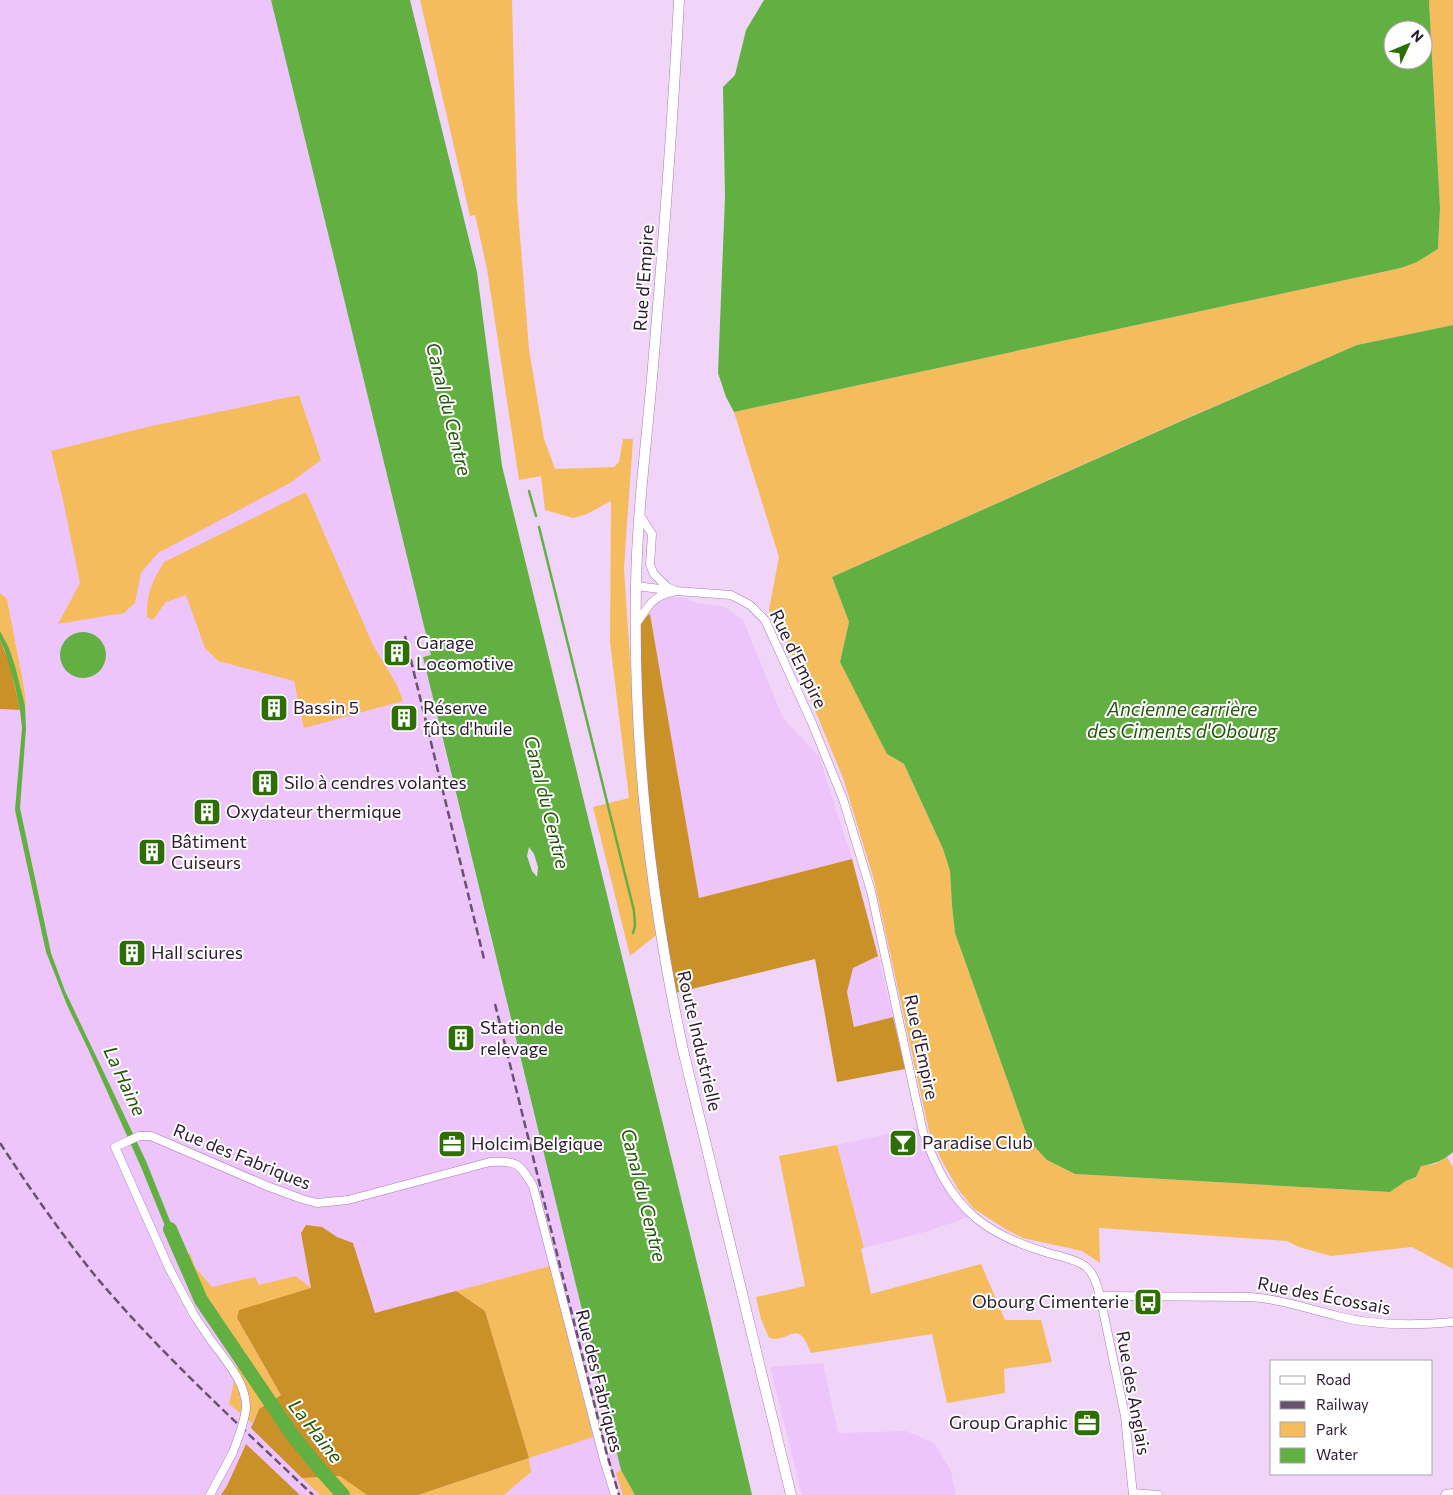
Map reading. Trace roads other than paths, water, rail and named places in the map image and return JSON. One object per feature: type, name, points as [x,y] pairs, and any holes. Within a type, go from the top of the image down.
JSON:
[{"type":"main road","name":"Rue d'Empire","points":[[636,586],[639,514],[654,353],[673,106],[679,0]]},
{"type":"main road","name":"Route Industrielle","points":[[636,586],[637,677],[642,775],[662,949],[683,1050],[791,1495]]},
{"type":"main road","points":[[1446,1495],[1453,1494]]},
{"type":"street","points":[[639,514],[652,534],[650,565],[654,574],[667,587],[676,591]]},
{"type":"street","name":"Rue d'Empire","points":[[636,586],[731,595],[750,605],[764,620],[820,741],[844,799],[872,891],[923,1132],[931,1154],[950,1190],[978,1220],[1004,1236],[1028,1247],[1084,1266],[1094,1277],[1100,1296]]},
{"type":"street","points":[[636,624],[653,599],[676,591]]},
{"type":"street","name":"Rue des Fabriques","points":[[210,1495],[233,1452],[244,1418],[245,1396],[240,1383],[194,1315],[169,1268],[115,1147],[140,1136],[151,1136],[302,1200],[317,1202],[348,1200],[490,1162],[504,1161],[517,1165],[522,1169],[533,1186],[536,1195],[604,1460],[615,1495]]},
{"type":"street","name":"Rue des Écossais","points":[[1100,1296],[1250,1296],[1346,1318],[1384,1324],[1453,1322]]},
{"type":"street","name":"Rue des Anglais","points":[[1100,1296],[1125,1416],[1133,1494]]},
{"type":"street","points":[[1133,1494],[1158,1495]]},
{"type":"water","name":"Canal du Centre","points":[[271,0],[410,0],[477,272],[502,466],[752,1495],[635,1495],[621,1470],[423,657],[431,655]]},
{"type":"water","points":[[764,0],[1429,0],[1430,20],[1383,20],[1383,70],[1433,70],[1440,208],[1438,249],[1417,262],[1401,268],[734,412],[726,397],[718,373],[725,197],[723,87],[735,75],[746,30]]},
{"type":"water","name":"Ancienne carrière des Ciments d'Obourg","points":[[1453,325],[1453,1152],[1438,1162],[1421,1166],[1416,1177],[1406,1181],[1390,1192],[1075,1174],[1047,1160],[1029,1141],[955,933],[950,871],[943,849],[904,764],[887,754],[840,662],[849,622],[832,577],[1188,418],[1357,345]]},
{"type":"water","points":[[0,631],[9,648],[15,666],[25,706],[26,729],[20,808],[51,953],[65,991],[146,1161],[180,1246],[174,1248],[141,1167],[67,1005],[46,952],[15,810],[22,728],[15,686],[0,640]]},
{"type":"water","points":[[88,632],[92,633],[102,642],[105,646],[105,664],[96,674],[88,678],[78,678],[70,674],[61,664],[60,650],[64,642],[74,633]]},
{"type":"waterway","points":[[529,491],[536,516]]},
{"type":"waterway","points":[[539,527],[634,911],[635,926],[633,933]]},
{"type":"waterway","name":"La Haine","points":[[170,1229],[201,1300],[293,1436],[343,1495]]},
{"type":"railway","points":[[405,636],[484,959]]},
{"type":"railway","points":[[495,1004],[606,1451],[619,1495]]},
{"type":"railway","points":[[0,1143],[71,1245],[122,1307],[202,1390],[313,1495]]},
{"type":"place","name":"Garage Locomotive","points":[[397,653]]},
{"type":"place","name":"Bassin 5","points":[[274,708]]},
{"type":"place","name":"Réserve fûts d'huile","points":[[404,718]]},
{"type":"place","name":"Silo à cendres volantes","points":[[265,783]]},
{"type":"place","name":"Oxydateur thermique","points":[[207,812]]},
{"type":"place","name":"Bâtiment Cuiseurs","points":[[152,852]]},
{"type":"place","name":"Hall sciures","points":[[132,953]]},
{"type":"place","name":"Station de relevage","points":[[461,1038]]},
{"type":"place","name":"Paradise Club","points":[[903,1143]]},
{"type":"place","name":"Holcim Belgique","points":[[452,1144]]},
{"type":"place","name":"Obourg Cimenterie","points":[[1148,1302]]},
{"type":"place","name":"Group Graphic","points":[[1087,1423]]}]
